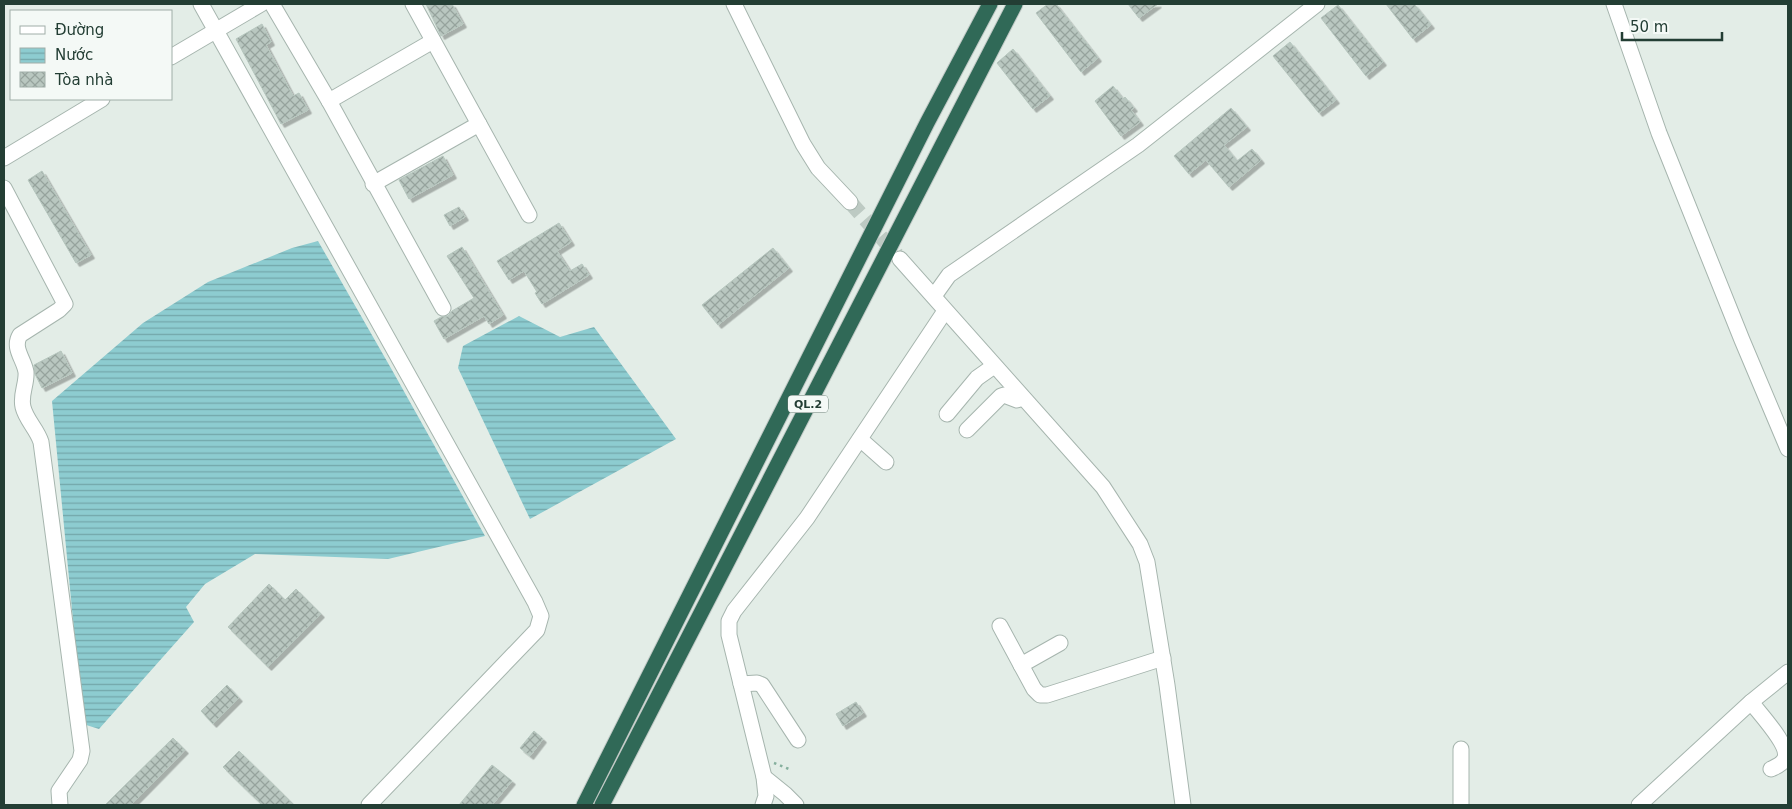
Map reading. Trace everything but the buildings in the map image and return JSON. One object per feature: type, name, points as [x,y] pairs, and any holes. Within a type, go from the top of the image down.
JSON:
[{"type":"highway","name":"QL.2","points":[[584,805],[922,132],[990,4]]},
{"type":"highway","name":"QL.2","points":[[602,805],[1015,4]]},
{"type":"street","points":[[202,4],[535,602],[541,616],[537,630],[369,805]]},
{"type":"street","points":[[172,56],[261,4]]},
{"type":"street","points":[[272,4],[329,101],[443,308]]},
{"type":"street","points":[[413,4],[528,215]]},
{"type":"street","points":[[734,4],[802,144],[818,168],[850,202]]},
{"type":"street","points":[[934,296],[949,275],[1138,145],[1316,4]]},
{"type":"street","points":[[1614,4],[1663,142],[1788,449]]},
{"type":"street","points":[[329,101],[433,41]]},
{"type":"street","points":[[4,158],[100,100]]},
{"type":"street","points":[[373,184],[478,124]]},
{"type":"street","points":[[4,188],[65,304],[59,310],[20,335],[17,340],[17,346],[26,371],[22,406],[38,433],[41,442],[82,750],[80,760],[59,791],[60,805]]},
{"type":"street","points":[[900,259],[1103,487],[1140,544],[1147,562],[1163,658],[1183,805]]},
{"type":"street","points":[[763,805],[766,796],[764,777],[729,635],[729,621],[807,518],[945,311]]},
{"type":"street","points":[[947,414],[977,378],[994,366]]},
{"type":"street","points":[[967,430],[1001,396],[1004,395],[1017,400],[1023,398]]},
{"type":"street","points":[[860,439],[886,462]]},
{"type":"street","points":[[1000,626],[1034,689],[1040,695],[1047,695],[1163,658]]},
{"type":"street","points":[[1022,665],[1060,643]]},
{"type":"street","points":[[1639,805],[1751,702],[1788,672]]},
{"type":"street","points":[[741,684],[757,683],[762,685],[798,740]]},
{"type":"street","points":[[1751,702],[1779,738],[1786,754],[1781,764],[1771,769]]},
{"type":"street","points":[[1461,749],[1461,805]]},
{"type":"street","points":[[764,777],[796,805]]},
{"type":"water","points":[[318,241],[485,536],[388,559],[255,554],[205,584],[186,607],[194,622],[99,729],[83,724],[52,401],[143,323],[208,282],[292,248]]},
{"type":"water","points":[[519,316],[560,337],[594,327],[676,439],[530,519],[458,368],[463,346]]},
{"type":"tunnel","points":[[850,202],[897,255]]}]
